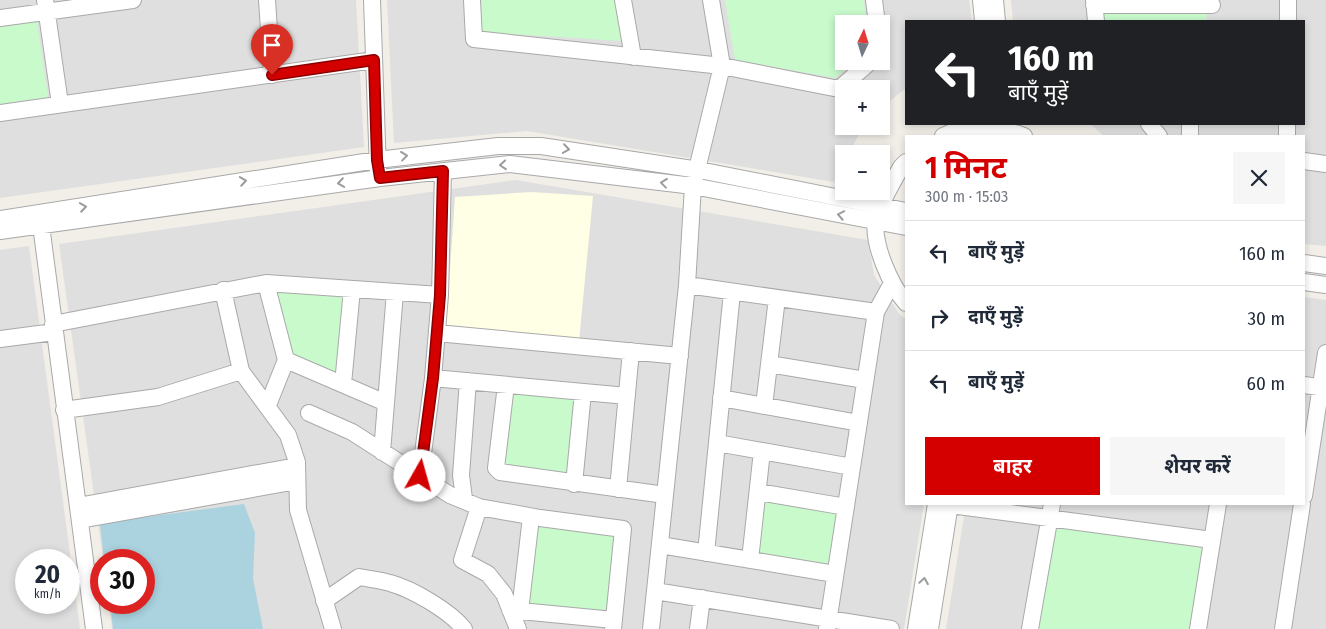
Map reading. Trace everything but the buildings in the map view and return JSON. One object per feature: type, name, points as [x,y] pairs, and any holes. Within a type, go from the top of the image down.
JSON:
[{"type":"street","points":[[0,18],[46,6],[133,0]]},
{"type":"street","points":[[267,0],[272,75]]},
{"type":"street","points":[[372,0],[377,160],[380,178]]},
{"type":"street","points":[[472,0],[474,39],[722,66],[839,89],[861,70]]},
{"type":"street","points":[[623,0],[633,56]]},
{"type":"street","points":[[651,629],[687,285],[693,186],[699,170],[722,66],[711,0]]},
{"type":"street","points":[[874,0],[876,15]]},
{"type":"street","points":[[981,0],[983,20]]},
{"type":"street","points":[[995,0],[997,20]]},
{"type":"street","points":[[1288,0],[1288,20]]},
{"type":"street","points":[[1096,20],[1094,2],[1212,9]]},
{"type":"street","points":[[46,6],[60,104]]},
{"type":"street","points":[[0,113],[374,60]]},
{"type":"street","points":[[1150,125],[1158,135]]},
{"type":"street","points":[[947,135],[974,128],[998,130],[1020,135]]},
{"type":"street","points":[[0,231],[39,220],[377,160],[498,146],[541,146],[699,170],[878,214],[905,227]]},
{"type":"street","points":[[1305,161],[1326,164]]},
{"type":"street","points":[[905,163],[901,167],[878,214],[882,263],[898,294],[905,302]]},
{"type":"street","points":[[0,219],[39,220],[510,164],[693,186],[878,214],[905,211]]},
{"type":"street","points":[[420,476],[433,378],[440,295],[443,171]]},
{"type":"street","points":[[39,220],[94,629]]},
{"type":"street","points":[[1305,264],[1326,266]]},
{"type":"street","points":[[1305,282],[1326,285]]},
{"type":"street","points":[[0,339],[223,290],[266,283],[440,295]]},
{"type":"street","points":[[266,283],[286,360],[268,405]]},
{"type":"street","points":[[828,624],[876,312],[892,283]]},
{"type":"street","points":[[687,285],[876,312]]},
{"type":"street","points":[[343,384],[352,289]]},
{"type":"street","points":[[223,290],[241,371],[268,405],[288,435],[297,474],[298,510],[333,629]]},
{"type":"street","points":[[382,452],[395,292]]},
{"type":"street","points":[[706,553],[732,292]]},
{"type":"street","points":[[764,406],[777,298]]},
{"type":"street","points":[[437,333],[680,356]]},
{"type":"street","points":[[618,489],[631,351]]},
{"type":"street","points":[[1305,490],[1323,388],[1326,353]]},
{"type":"street","points":[[286,360],[386,403]]},
{"type":"street","points":[[769,364],[865,380]]},
{"type":"street","points":[[64,410],[158,397],[241,371]]},
{"type":"street","points":[[433,378],[626,396]]},
{"type":"street","points":[[464,499],[461,475],[468,381]]},
{"type":"street","points":[[506,385],[496,468],[500,472],[574,484],[665,495]]},
{"type":"street","points":[[1305,385],[1323,388]]},
{"type":"street","points":[[574,484],[583,392]]},
{"type":"street","points":[[721,398],[859,423]]},
{"type":"street","points":[[309,412],[352,432],[450,495],[479,506],[531,516],[623,529],[614,624],[515,610],[488,574],[462,560],[479,506]]},
{"type":"street","points":[[717,443],[852,467]]},
{"type":"street","points":[[750,560],[762,451]]},
{"type":"street","points":[[79,513],[297,474]]},
{"type":"street","points":[[758,492],[846,507]]},
{"type":"street","points":[[916,629],[944,505]]},
{"type":"street","points":[[930,629],[944,505]]},
{"type":"street","points":[[959,505],[1051,511],[1212,540]]},
{"type":"street","points":[[1198,629],[1218,505]]},
{"type":"street","points":[[1283,629],[1302,505]]},
{"type":"street","points":[[1030,629],[1051,511]]},
{"type":"street","points":[[518,629],[515,610],[531,516]]},
{"type":"street","points":[[660,546],[835,574]]},
{"type":"street","points":[[324,601],[359,577],[391,583],[427,600],[459,623],[464,629]]},
{"type":"street","points":[[655,591],[702,598],[828,624],[891,629]]},
{"type":"street","points":[[698,629],[702,598]]},
{"type":"shaded area","points":[[0,0],[356,0],[364,147],[0,198]]},
{"type":"shaded area","points":[[387,0],[969,0],[972,20],[905,20],[905,89],[890,101],[890,80],[835,80],[835,135],[858,135],[854,145],[835,145],[834,182],[527,131],[394,143]]},
{"type":"shaded area","points":[[1011,0],[1326,0],[1326,246],[1305,244],[1305,135],[1103,135],[1091,125],[1305,125],[1305,20],[1013,20]]},
{"type":"shaded area","points":[[516,180],[868,240],[874,275],[900,315],[905,318],[905,505],[924,505],[904,629],[112,629],[110,614],[155,614],[155,549],[101,549],[59,244]]},
{"type":"shaded area","points":[[531,192],[593,196],[579,341],[446,327],[455,197]]},
{"type":"shaded area","points":[[29,246],[69,549],[15,549],[15,614],[78,614],[80,629],[0,629],[0,250]]},
{"type":"shaded area","points":[[1305,297],[1326,300],[1326,629],[946,629],[966,505],[1305,505]]},
{"type":"green space","points":[[479,0],[615,0],[621,41],[481,32]]},
{"type":"green space","points":[[725,0],[864,0],[865,15],[835,15],[835,70],[844,70],[835,78],[735,60]]},
{"type":"green space","points":[[1103,13],[1207,13],[1206,20],[1104,20]]},
{"type":"green space","points":[[37,21],[48,97],[0,104],[0,27]]},
{"type":"green space","points":[[274,289],[346,294],[340,375],[289,352]]},
{"type":"green space","points":[[510,390],[577,397],[569,479],[503,469]]},
{"type":"green space","points":[[761,496],[839,509],[830,569],[754,556]]},
{"type":"green space","points":[[537,525],[615,533],[606,613],[527,605]]},
{"type":"green space","points":[[1056,527],[1203,548],[1191,629],[1038,629]]},
{"type":"water","points":[[244,504],[255,533],[253,579],[263,629],[113,629],[111,614],[155,614],[155,549],[103,549],[100,523]]},
{"type":"route","points":[[272,75],[374,60],[377,160],[380,178],[443,171],[440,295],[433,378],[420,476]]}]
